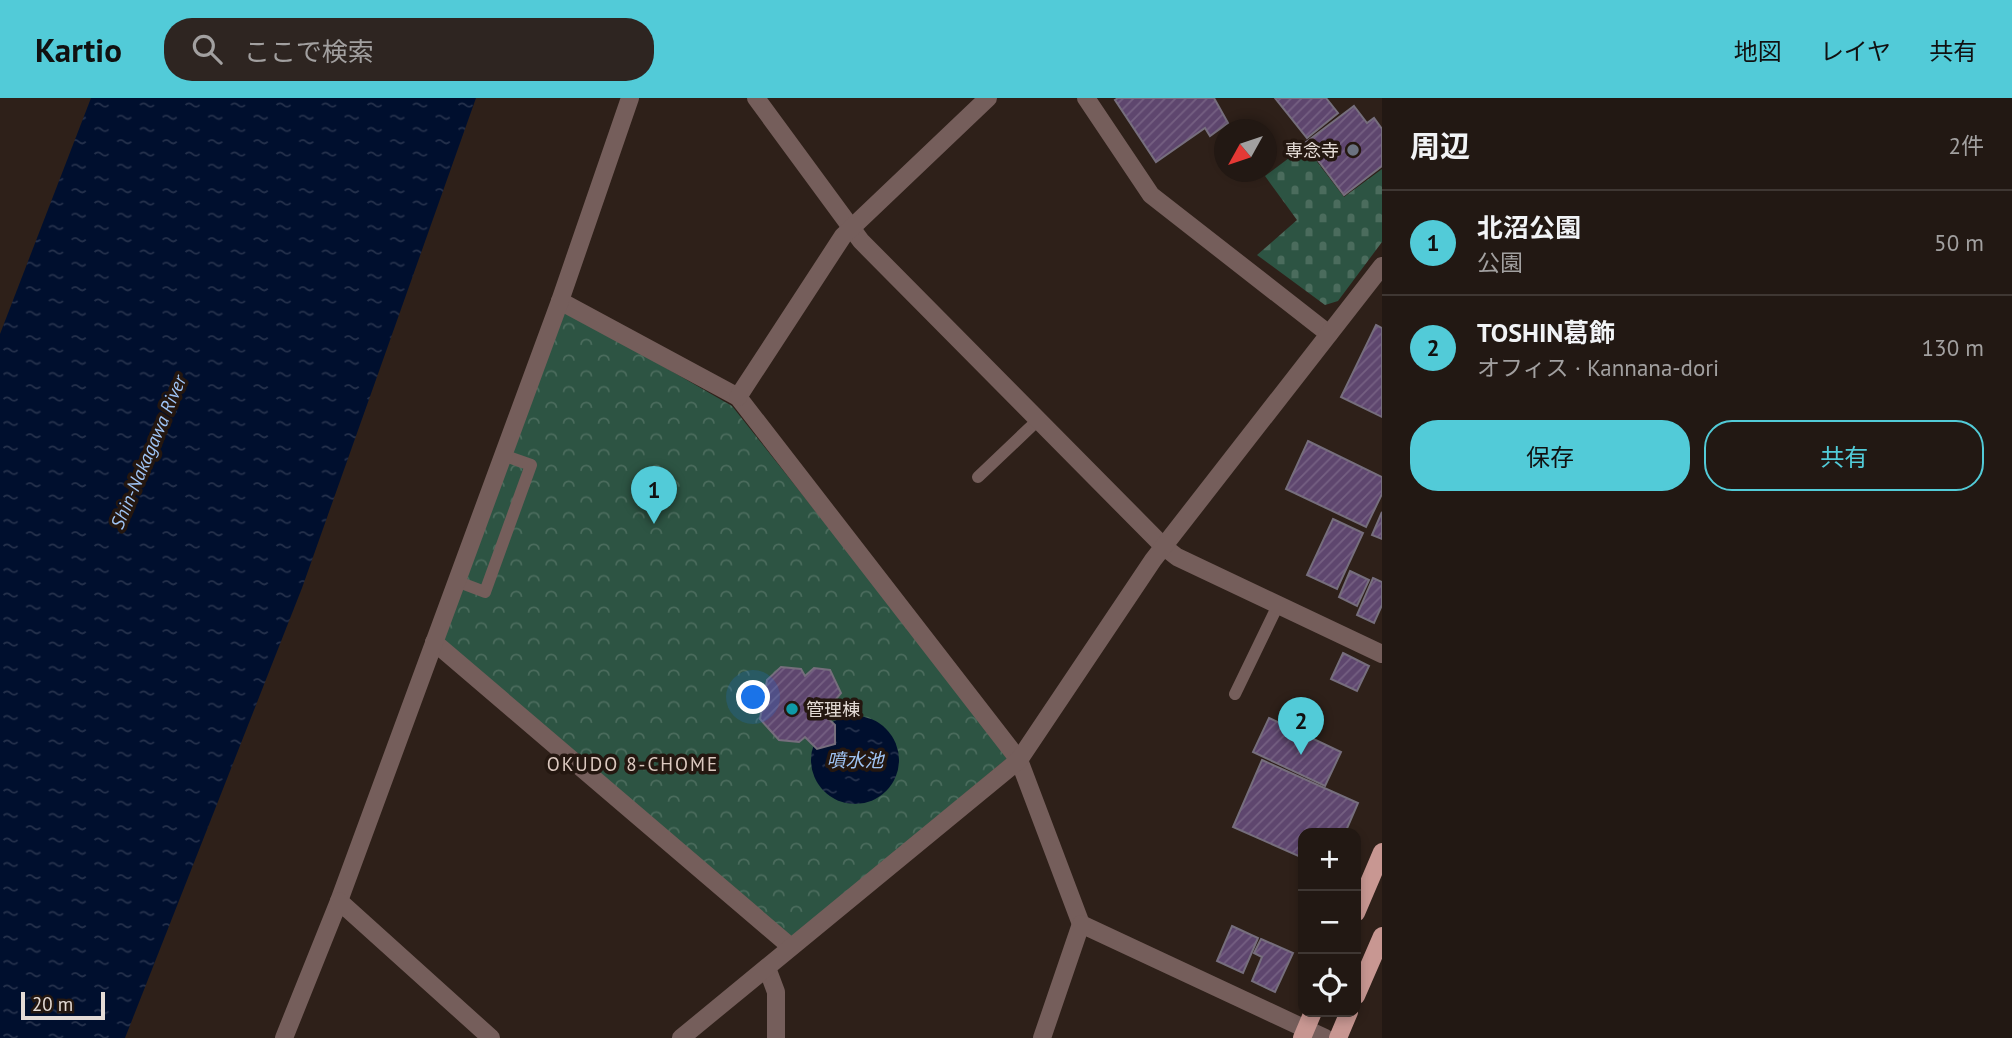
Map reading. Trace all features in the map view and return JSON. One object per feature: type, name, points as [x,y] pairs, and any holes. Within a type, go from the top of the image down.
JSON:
[{"type":"main road","points":[[1361,901],[1382,852]]},
{"type":"main road","points":[[1361,984],[1382,936]]},
{"type":"main road","points":[[1304,1034],[1311,1017]]},
{"type":"main road","points":[[1338,1038],[1347,1017]]},
{"type":"street","points":[[284,1038],[339,901],[561,301],[630,98]]},
{"type":"street","points":[[756,98],[861,241],[1163,546],[1177,557],[1382,654]]},
{"type":"street","points":[[738,397],[851,228],[988,98]]},
{"type":"street","points":[[1086,98],[1150,195],[1329,334]]},
{"type":"street","points":[[681,1038],[1019,760],[1163,546],[1382,266]]},
{"type":"street","points":[[561,301],[738,397],[1019,760],[1081,924],[1042,1038]]},
{"type":"street","points":[[434,642],[791,947]]},
{"type":"street","points":[[339,901],[491,1038]]},
{"type":"street","points":[[1081,924],[1304,1034],[1325,1038]]},
{"type":"street","points":[[767,968],[776,992],[776,1038]]},
{"type":"lane","points":[[978,477],[1038,420]]},
{"type":"lane","points":[[456,581],[485,592],[531,465],[503,454]]},
{"type":"lane","points":[[1235,694],[1278,605]]},
{"type":"green space","points":[[1305,146],[1344,197],[1382,169],[1382,242],[1338,301],[1325,305],[1257,255],[1297,220],[1269,182],[1277,182],[1277,167]]},
{"type":"green space","points":[[562,308],[732,406],[1010,756],[789,940],[440,642]]},
{"type":"water","name":"Shin-Nakagawa River","points":[[91,98],[476,98],[302,588],[125,1038],[0,1038],[0,334]]},
{"type":"water","name":"噴水池","points":[[855,716],[872,719],[886,729],[896,743],[899,760],[896,777],[886,791],[872,801],[855,804],[838,801],[824,791],[814,777],[811,760],[814,743],[824,729],[838,719]]},
{"type":"building","points":[[1214,98],[1226,119],[1214,119],[1214,133],[1210,136],[1205,128],[1156,162],[1115,100]]},
{"type":"building","points":[[1275,98],[1326,98],[1338,113],[1307,138]]},
{"type":"building","points":[[1354,106],[1367,123],[1374,118],[1382,129],[1382,166],[1344,195],[1305,143]]},
{"type":"building","points":[[1376,325],[1382,328],[1382,417],[1341,397]]},
{"type":"building","points":[[1308,441],[1382,477],[1382,494],[1366,527],[1286,489]]},
{"type":"building","points":[[1382,512],[1382,539],[1372,535]]},
{"type":"building","points":[[1333,519],[1363,533],[1337,589],[1307,575]]},
{"type":"building","points":[[1350,571],[1369,580],[1357,606],[1339,597]]},
{"type":"building","points":[[1373,578],[1382,582],[1382,605],[1374,623],[1357,615]]},
{"type":"building","points":[[1343,653],[1369,666],[1357,691],[1331,679]]},
{"type":"building","name":"管理棟","points":[[781,667],[801,669],[805,676],[814,668],[830,670],[841,693],[831,705],[823,705],[822,713],[835,725],[835,744],[817,749],[805,737],[799,742],[779,740],[760,719],[767,680]]},
{"type":"building","points":[[1269,718],[1341,752],[1325,786],[1253,752]]},
{"type":"building","points":[[1262,760],[1358,803],[1347,828],[1298,828],[1298,856],[1233,827]]},
{"type":"building","points":[[1232,926],[1258,938],[1243,973],[1217,961]]},
{"type":"building","points":[[1261,939],[1293,953],[1275,992],[1252,981],[1262,957],[1254,953]]},
{"type":"place","name":"専念寺","points":[[1353,150]]},
{"type":"place","name":"北沼公園","points":[[654,524]]},
{"type":"place","name":"管理棟","points":[[792,709]]},
{"type":"place","name":"TOSHIN葛飾","points":[[1301,755]]},
{"type":"district","name":"OKUDO 8-CHOME","points":[[633,764]]}]
